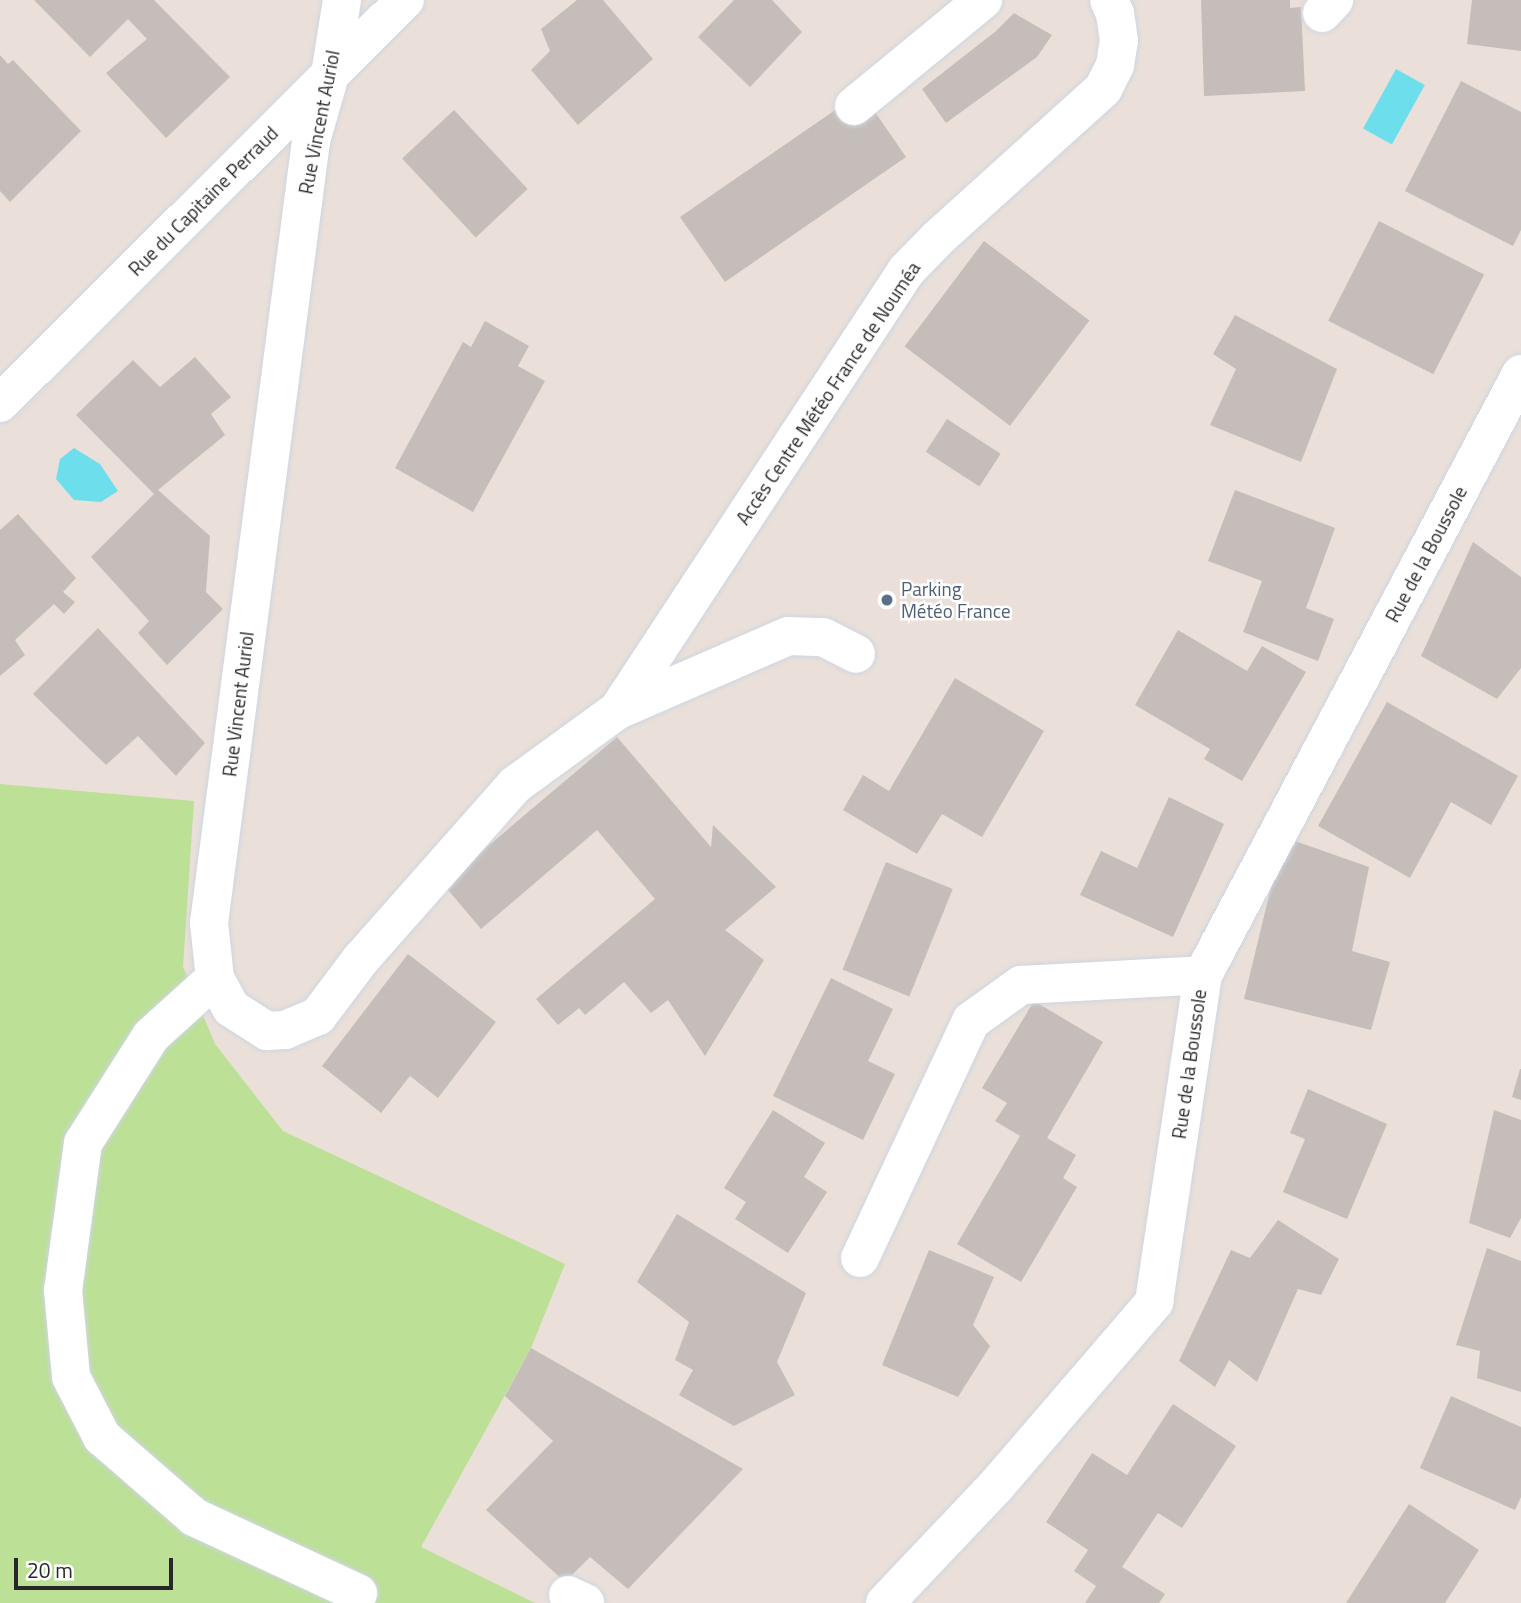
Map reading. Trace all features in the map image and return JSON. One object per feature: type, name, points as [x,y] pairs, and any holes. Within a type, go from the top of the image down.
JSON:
[{"type":"street","name":"Rue Vincent Auriol","points":[[342,0],[330,75],[311,141],[209,923],[215,978],[231,1008],[267,1031],[285,1030],[318,1016],[361,959],[515,785]]},
{"type":"street","name":"Rue du Capitaine Perraud","points":[[0,403],[405,0]]},
{"type":"street","points":[[854,106],[983,0]]},
{"type":"street","name":"Accès Centre Météo France de Nouméa","points":[[618,710],[906,271],[937,239],[1103,89],[1115,65],[1119,41],[1115,14],[1109,0]]},
{"type":"street","name":"Rue de la Boussole","points":[[885,1603],[996,1486],[1154,1302],[1203,975],[1521,374]]},
{"type":"street","name":"Accès Centre Météo France de Nouméa","points":[[515,785],[618,710],[788,636],[823,637],[856,654]]},
{"type":"street","points":[[860,1258],[971,1021],[1021,985],[1203,975]]},
{"type":"street","points":[[215,978],[151,1036],[83,1143],[63,1290],[71,1377],[102,1437],[194,1517],[358,1593]]},
{"type":"green space","points":[[0,784],[194,801],[183,967],[215,1044],[283,1131],[565,1264],[531,1348],[421,1547],[535,1603],[0,1603]]},
{"type":"water","points":[[1396,69],[1425,85],[1392,144],[1363,128]]},
{"type":"water","points":[[74,448],[100,464],[118,491],[101,502],[74,500],[56,479],[60,459]]},
{"type":"building","points":[[34,0],[154,0],[230,77],[166,138],[106,73],[147,39],[128,19],[90,57]]},
{"type":"building","points":[[577,0],[603,0],[653,59],[578,125],[531,70],[550,51],[541,29]]},
{"type":"building","points":[[734,0],[772,0],[802,32],[750,87],[698,37]]},
{"type":"building","points":[[1201,0],[1290,0],[1290,8],[1301,7],[1305,91],[1204,96]]},
{"type":"building","points":[[1472,0],[1521,0],[1521,51],[1467,44]]},
{"type":"building","points":[[1014,13],[1052,35],[1037,57],[946,123],[922,89],[996,31]]},
{"type":"building","points":[[0,55],[8,64],[13,60],[81,131],[10,202],[0,191]]},
{"type":"building","points":[[1461,81],[1521,112],[1521,230],[1513,246],[1405,191]]},
{"type":"building","points":[[841,106],[855,126],[875,112],[906,157],[725,282],[680,217]]},
{"type":"building","points":[[454,110],[528,189],[476,237],[402,158]]},
{"type":"building","points":[[1379,221],[1484,275],[1433,374],[1328,321]]},
{"type":"building","points":[[984,241],[1089,320],[1010,426],[905,346]]},
{"type":"building","points":[[1235,315],[1337,369],[1301,462],[1210,425],[1236,369],[1213,354]]},
{"type":"building","points":[[485,321],[529,346],[518,366],[545,381],[473,512],[395,468],[463,342],[471,347]]},
{"type":"building","points":[[195,357],[231,397],[211,414],[225,435],[158,490],[210,536],[206,592],[223,609],[167,665],[138,633],[149,621],[91,557],[154,494],[76,415],[133,360],[160,387]]},
{"type":"building","points":[[947,419],[1001,454],[979,487],[926,452]]},
{"type":"building","points":[[1235,490],[1335,528],[1306,608],[1334,619],[1318,661],[1243,632],[1262,581],[1208,561]]},
{"type":"building","points":[[18,514],[76,578],[63,592],[75,602],[64,614],[54,604],[15,640],[25,655],[0,676],[0,530]]},
{"type":"building","points":[[1473,542],[1521,577],[1521,668],[1497,699],[1421,656]]},
{"type":"building","points":[[98,628],[205,743],[176,776],[138,736],[106,765],[33,694]]},
{"type":"building","points":[[1178,630],[1247,671],[1262,646],[1306,672],[1242,781],[1204,759],[1210,749],[1135,705]]},
{"type":"building","points":[[955,678],[1044,731],[982,837],[942,814],[917,854],[843,810],[863,775],[889,791]]},
{"type":"building","points":[[1387,702],[1518,776],[1491,825],[1451,802],[1410,878],[1318,826]]},
{"type":"building","points":[[617,737],[711,847],[713,825],[776,887],[725,930],[764,960],[705,1056],[668,1000],[651,1013],[624,982],[585,1015],[579,1008],[558,1025],[536,999],[655,899],[597,830],[481,929],[443,884]]},
{"type":"building","points":[[1169,797],[1224,824],[1173,937],[1080,895],[1101,851],[1137,868]]},
{"type":"building","points":[[1295,841],[1369,867],[1352,951],[1390,962],[1371,1030],[1244,999],[1271,887]]},
{"type":"building","points":[[886,862],[953,889],[909,997],[843,970]]},
{"type":"building","points":[[408,954],[496,1022],[438,1098],[410,1076],[381,1113],[322,1066]]},
{"type":"building","points":[[831,978],[893,1009],[868,1061],[895,1074],[863,1140],[773,1096]]},
{"type":"building","points":[[1034,1001],[1103,1042],[1047,1138],[1076,1155],[1063,1178],[1077,1187],[1021,1282],[957,1244],[1020,1136],[995,1121],[1007,1103],[982,1088]]},
{"type":"building","points":[[1521,1069],[1521,1100],[1512,1097]]},
{"type":"building","points":[[1308,1089],[1387,1124],[1347,1219],[1283,1192],[1305,1139],[1290,1133]]},
{"type":"building","points":[[773,1110],[825,1143],[804,1177],[827,1192],[788,1253],[735,1219],[746,1202],[724,1188]]},
{"type":"building","points":[[1494,1110],[1521,1120],[1521,1218],[1510,1238],[1469,1223]]},
{"type":"building","points":[[677,1214],[806,1293],[777,1362],[795,1395],[734,1426],[679,1395],[693,1370],[675,1360],[689,1322],[637,1282]]},
{"type":"building","points":[[1278,1220],[1339,1259],[1321,1295],[1298,1289],[1257,1382],[1229,1360],[1215,1387],[1179,1361],[1231,1250],[1250,1258]]},
{"type":"building","points":[[1487,1248],[1521,1261],[1521,1392],[1477,1378],[1480,1351],[1456,1345]]},
{"type":"building","points":[[929,1250],[994,1277],[973,1325],[990,1346],[958,1397],[882,1365]]},
{"type":"building","points":[[531,1348],[743,1469],[628,1589],[590,1557],[565,1582],[486,1510],[553,1441],[505,1396]]},
{"type":"building","points":[[1451,1396],[1521,1427],[1521,1497],[1515,1510],[1420,1468]]},
{"type":"building","points":[[1173,1404],[1236,1446],[1182,1528],[1158,1513],[1122,1567],[1165,1594],[1159,1603],[1085,1603],[1096,1586],[1074,1571],[1088,1550],[1046,1522],[1092,1453],[1127,1475]]},
{"type":"building","points":[[1409,1504],[1479,1550],[1445,1603],[1346,1603]]},
{"type":"place","name":"Parking Météo France","points":[[887,600]]}]
